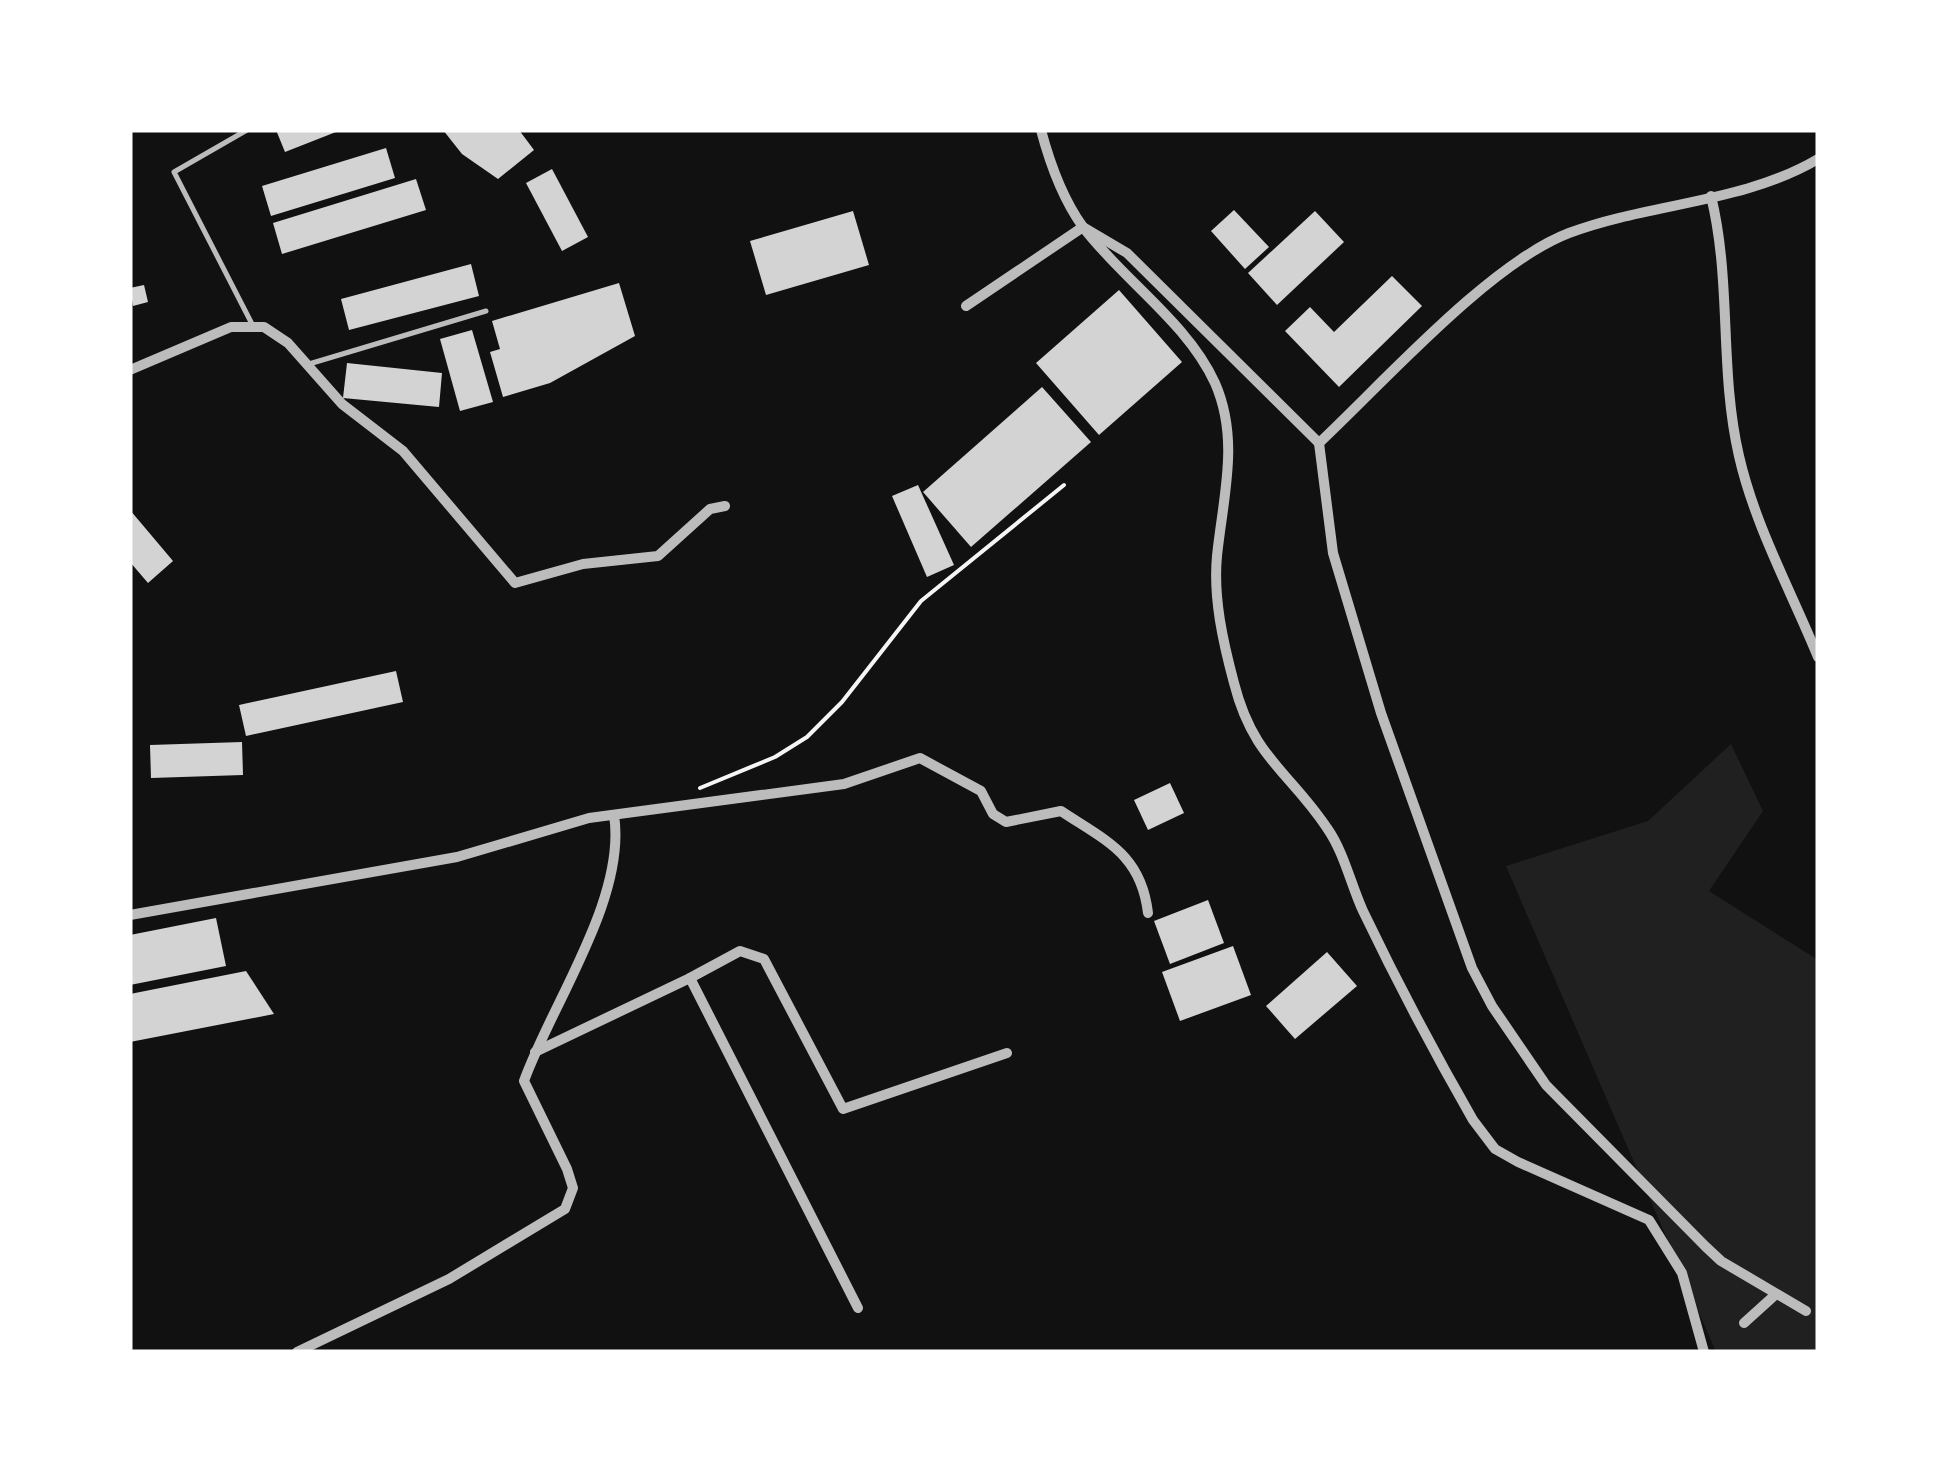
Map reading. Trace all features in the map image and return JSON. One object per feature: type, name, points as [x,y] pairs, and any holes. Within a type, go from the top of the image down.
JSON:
[{"type":"street","points":[[1040,130],[1060,190],[1083,227],[1181,334],[1215,383],[1229,438],[1228,492],[1217,558],[1219,618],[1235,687],[1252,735],[1272,766],[1328,829],[1363,911],[1474,1120],[1496,1148],[1518,1162],[1649,1220],[1682,1273],[1704,1352]]},
{"type":"street","points":[[1319,443],[1502,272],[1537,247],[1603,222],[1770,180],[1818,159]]},
{"type":"street","points":[[1711,196],[1726,272],[1730,397],[1738,454],[1755,512],[1818,657]]},
{"type":"street","points":[[966,306],[1083,227]]},
{"type":"street","points":[[1083,227],[1127,253],[1319,443],[1333,553],[1381,714],[1472,968],[1492,1006],[1546,1084],[1721,1261],[1806,1311]]},
{"type":"street","points":[[130,370],[231,327],[252,324],[288,343],[342,404],[404,451],[515,583],[583,564],[658,556],[710,510],[725,506]]},
{"type":"street","points":[[130,915],[457,857],[589,818],[844,784],[920,758],[981,791],[993,814],[1006,822],[1061,811],[1116,848],[1137,868],[1148,913]]},
{"type":"street","points":[[298,1352],[448,1279],[564,1209],[573,1188],[570,1178],[524,1081],[597,915],[617,856],[614,815]]},
{"type":"street","points":[[534,1053],[740,951],[764,959],[843,1109],[1007,1053]]},
{"type":"street","points":[[690,978],[858,1308]]},
{"type":"street","points":[[1744,1323],[1775,1295]]},
{"type":"lane","points":[[248,130],[174,172],[252,324]]},
{"type":"lane","points":[[306,365],[486,311]]},
{"type":"path","points":[[688,794],[775,757],[807,737],[842,702],[920,601],[1064,485]]},
{"type":"shaded area","points":[[1731,744],[1763,811],[1709,891],[1818,960],[1818,1352],[1716,1352],[1506,866],[1648,821]]},
{"type":"building","points":[[276,130],[341,130],[285,152]]},
{"type":"building","points":[[443,130],[519,130],[534,150],[498,179],[462,154]]},
{"type":"building","points":[[386,148],[395,178],[271,216],[262,186]]},
{"type":"building","points":[[552,169],[588,237],[562,251],[526,183]]},
{"type":"building","points":[[416,179],[426,210],[282,254],[273,223]]},
{"type":"building","points":[[1234,210],[1269,247],[1245,269],[1211,231]]},
{"type":"building","points":[[853,211],[869,265],[766,295],[750,241]]},
{"type":"building","points":[[1315,211],[1344,242],[1277,305],[1248,273]]},
{"type":"building","points":[[471,264],[479,296],[349,330],[341,299]]},
{"type":"building","points":[[1392,276],[1422,306],[1339,387],[1285,331],[1310,307],[1334,332]]},
{"type":"building","points":[[619,283],[635,336],[550,383],[503,397],[490,352],[500,349],[492,321]]},
{"type":"building","points":[[144,285],[148,302],[133,306],[130,288]]},
{"type":"building","points":[[1119,290],[1182,362],[1099,435],[1036,363]]},
{"type":"building","points":[[472,330],[493,402],[460,411],[440,339]]},
{"type":"building","points":[[347,363],[442,373],[439,407],[343,398]]},
{"type":"building","points":[[1042,387],[1091,442],[971,547],[923,492]]},
{"type":"building","points":[[918,485],[954,565],[927,577],[892,496]]},
{"type":"building","points":[[130,510],[173,561],[148,583],[130,562]]},
{"type":"building","points":[[396,671],[403,702],[246,736],[239,705]]},
{"type":"building","points":[[242,742],[243,775],[151,778],[150,745]]},
{"type":"building","points":[[1170,783],[1184,813],[1148,830],[1134,800]]},
{"type":"building","points":[[1208,900],[1224,943],[1170,964],[1154,921]]},
{"type":"building","points":[[216,918],[226,966],[130,985],[130,935]]},
{"type":"building","points":[[1233,946],[1251,995],[1180,1021],[1162,972]]},
{"type":"building","points":[[1327,952],[1357,986],[1295,1039],[1266,1006]]},
{"type":"building","points":[[246,971],[274,1014],[130,1042],[130,994]]}]
